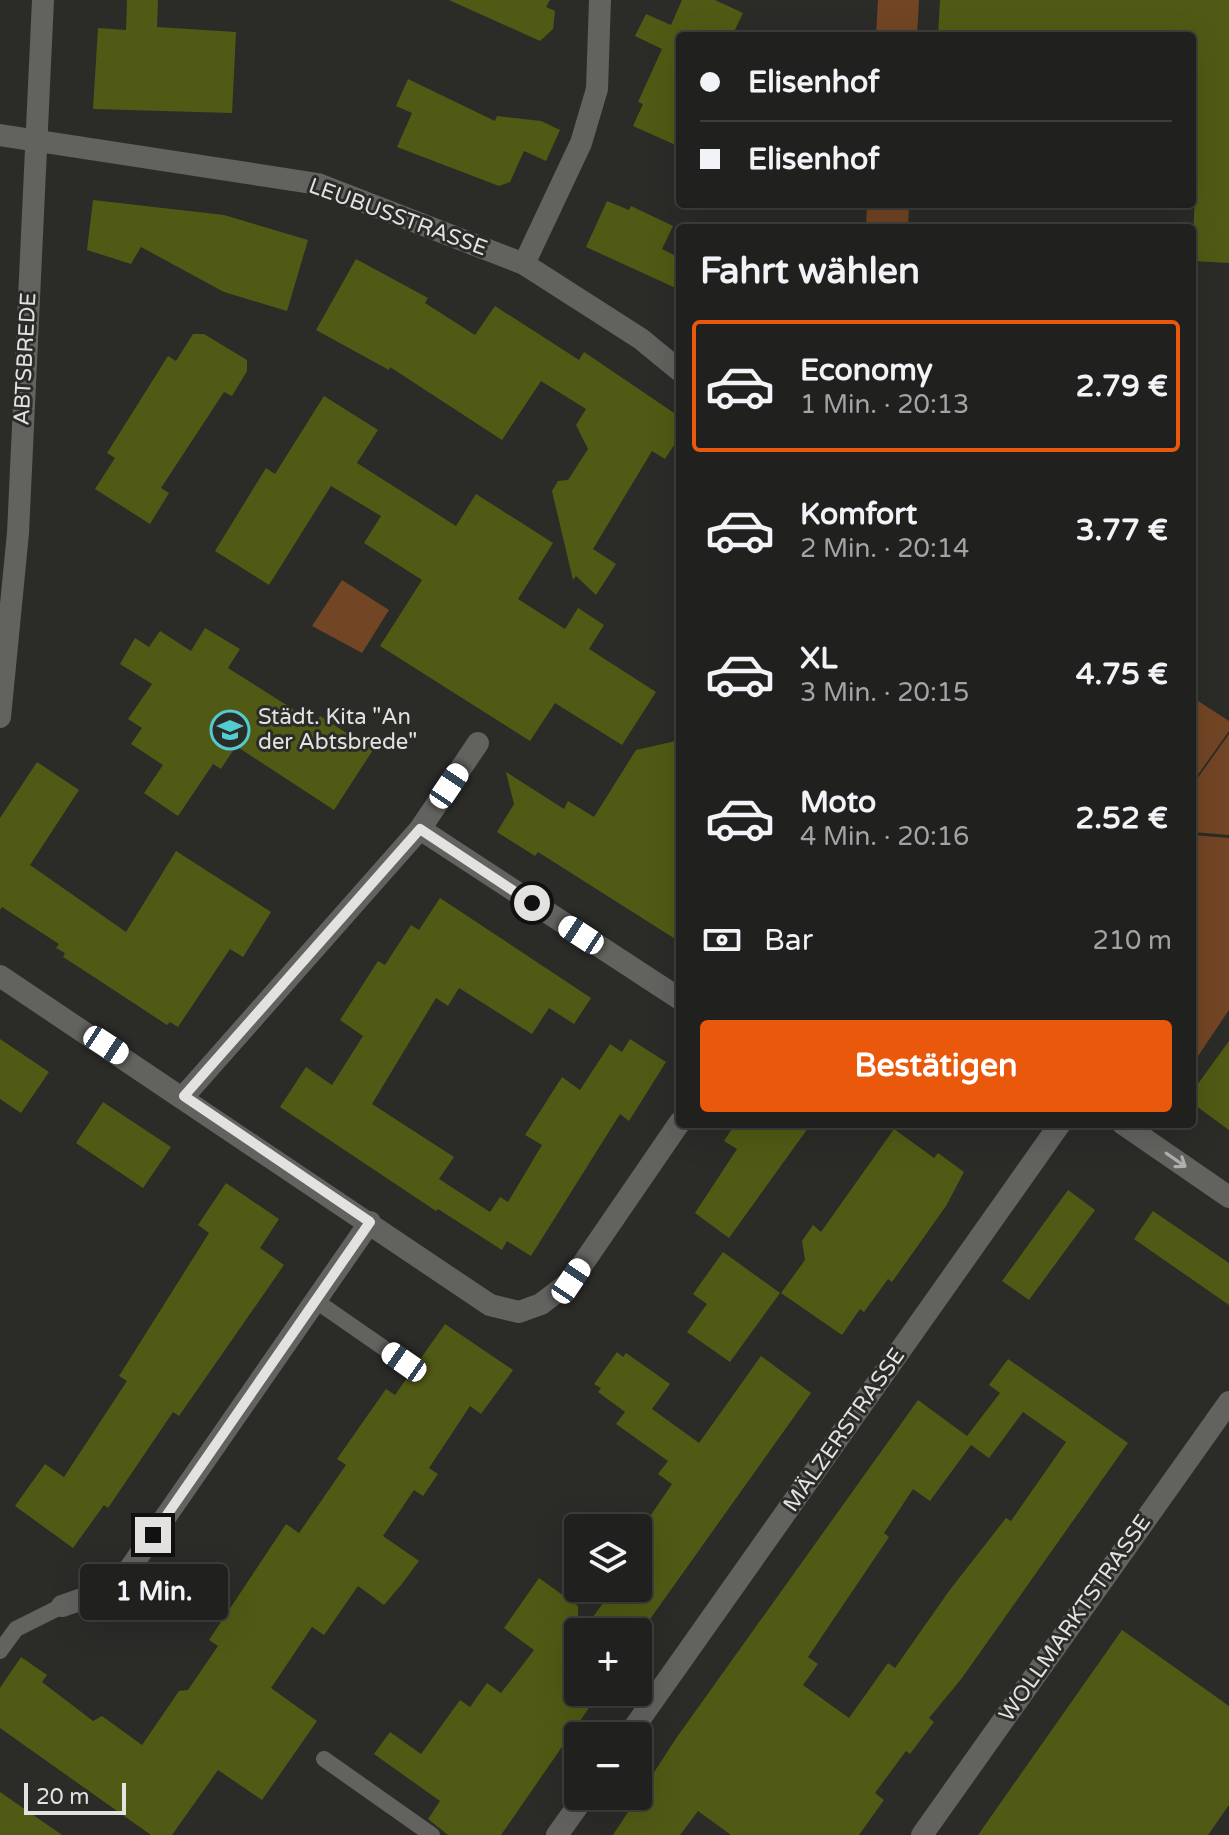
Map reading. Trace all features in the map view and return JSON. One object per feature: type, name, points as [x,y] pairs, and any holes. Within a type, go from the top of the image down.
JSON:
[{"type":"street","name":"ABTSBREDE","points":[[0,717],[18,533],[43,0]]},
{"type":"street","points":[[524,264],[581,143],[597,89],[600,0]]},
{"type":"street","name":"LEUBUSSTRASSE","points":[[0,135],[36,143],[318,184],[524,264],[641,339],[676,368]]},
{"type":"street","points":[[184,1096],[420,829],[478,743]]},
{"type":"street","points":[[420,829],[676,996]]},
{"type":"street","points":[[0,976],[184,1096],[490,1305],[519,1312],[541,1304],[571,1281],[676,1128]]},
{"type":"street","name":"MÄLZERSTRASSE","points":[[638,1722],[1057,1128]]},
{"type":"street","points":[[1129,1128],[1229,1197]]},
{"type":"street","points":[[62,1606],[117,1587],[370,1222]]},
{"type":"street","name":"WOLLMARKTSTRASSE","points":[[922,1835],[1229,1402]]},
{"type":"street","points":[[557,1835],[575,1810]]},
{"type":"lane","points":[[316,1301],[404,1362]]},
{"type":"lane","points":[[0,1651],[16,1629],[62,1606]]},
{"type":"lane","points":[[324,1759],[432,1835]]},
{"type":"shaded area","points":[[878,0],[919,0],[917,32],[876,32]]},
{"type":"shaded area","points":[[867,208],[909,208],[908,224],[866,224]]},
{"type":"shaded area","points":[[342,580],[389,610],[362,653],[312,626]]},
{"type":"shaded area","points":[[1196,700],[1229,721],[1229,731],[1196,777]]},
{"type":"shaded area","points":[[1229,734],[1229,835],[1196,832],[1196,780]]},
{"type":"shaded area","points":[[1196,835],[1229,838],[1229,1010],[1196,1059]]},
{"type":"building","points":[[127,0],[158,0],[157,27],[236,32],[232,113],[93,109],[98,28],[126,30]]},
{"type":"building","points":[[449,0],[550,0],[546,7],[555,11],[553,29],[540,41]]},
{"type":"building","points":[[682,0],[715,0],[743,13],[734,32],[676,32],[676,145],[633,126],[643,104],[638,102],[662,49],[635,36],[646,14],[671,25]]},
{"type":"building","points":[[940,0],[1229,0],[1229,263],[1196,261],[1196,32],[938,32]]},
{"type":"building","points":[[408,79],[495,121],[497,116],[541,121],[560,130],[546,161],[524,151],[510,182],[499,186],[397,147],[412,113],[396,106]]},
{"type":"building","points":[[93,200],[224,215],[308,240],[287,311],[224,292],[141,247],[131,264],[87,250]]},
{"type":"building","points":[[607,201],[629,210],[631,206],[673,226],[662,249],[676,256],[676,288],[586,247]]},
{"type":"building","points":[[356,259],[428,298],[425,303],[475,335],[495,306],[579,360],[584,352],[676,414],[676,442],[665,459],[652,451],[593,549],[616,564],[596,595],[576,576],[573,580],[552,491],[558,481],[568,480],[588,449],[576,425],[586,409],[541,381],[502,440],[390,367],[389,370],[316,330]]},
{"type":"building","points":[[193,334],[204,334],[247,360],[247,371],[232,396],[224,392],[161,488],[169,493],[150,524],[95,489],[115,458],[107,453],[168,356],[176,361]]},
{"type":"building","points":[[324,396],[378,430],[357,463],[456,526],[476,494],[553,543],[518,599],[565,629],[578,608],[604,625],[589,649],[656,692],[622,745],[555,703],[530,741],[380,646],[422,580],[364,543],[381,516],[331,486],[269,585],[215,551],[266,468],[275,474]]},
{"type":"building","points":[[205,628],[240,649],[228,668],[315,723],[320,716],[373,750],[334,810],[236,746],[221,769],[213,764],[178,816],[144,793],[163,765],[131,744],[142,728],[128,719],[152,684],[120,664],[135,638],[149,647],[160,631],[191,651]]},
{"type":"building","points":[[676,741],[676,939],[538,852],[535,856],[497,832],[514,804],[506,772],[564,809],[568,801],[594,817],[636,750]]},
{"type":"building","points":[[37,762],[79,790],[30,865],[126,932],[176,851],[271,912],[243,957],[230,949],[178,1027],[170,1022],[167,1025],[63,957],[65,953],[56,948],[59,944],[2,907],[0,910],[0,818]]},
{"type":"building","points":[[440,898],[591,998],[574,1024],[549,1008],[532,1034],[459,988],[448,1006],[436,998],[372,1104],[454,1157],[439,1179],[490,1212],[500,1197],[508,1202],[542,1145],[525,1135],[562,1077],[580,1090],[610,1044],[622,1052],[630,1039],[666,1062],[629,1121],[620,1114],[531,1256],[507,1241],[502,1250],[438,1209],[436,1211],[280,1107],[306,1067],[332,1085],[363,1036],[340,1020],[378,961],[385,965],[411,925],[419,930]]},
{"type":"building","points":[[0,1039],[49,1072],[21,1113],[0,1099]]},
{"type":"building","points":[[1229,1041],[1229,1130],[1196,1106],[1196,1086]]},
{"type":"building","points":[[103,1102],[171,1147],[143,1188],[76,1143]]},
{"type":"building","points":[[732,1128],[808,1128],[729,1238],[695,1213],[737,1149],[724,1141]]},
{"type":"building","points":[[894,1129],[934,1158],[938,1153],[964,1172],[946,1206],[892,1282],[888,1279],[864,1312],[860,1309],[842,1335],[781,1293],[805,1260],[802,1241],[813,1225],[821,1232]]},
{"type":"building","points":[[226,1183],[279,1219],[260,1248],[284,1265],[179,1416],[173,1412],[108,1508],[104,1505],[73,1548],[15,1506],[45,1464],[64,1477],[127,1381],[119,1376],[209,1233],[198,1225]]},
{"type":"building","points":[[1068,1190],[1095,1210],[1029,1300],[1002,1281]]},
{"type":"building","points":[[1153,1211],[1229,1263],[1229,1305],[1134,1239]]},
{"type":"building","points":[[723,1252],[780,1293],[730,1362],[687,1332],[707,1304],[693,1294]]},
{"type":"building","points":[[445,1324],[513,1370],[481,1414],[470,1406],[429,1468],[438,1474],[423,1496],[414,1490],[383,1536],[419,1561],[401,1585],[384,1605],[358,1586],[324,1635],[312,1627],[271,1688],[317,1721],[262,1800],[218,1770],[172,1835],[151,1835],[0,1728],[0,1688],[21,1657],[47,1675],[42,1682],[93,1721],[102,1716],[142,1745],[179,1691],[188,1690],[218,1646],[209,1640],[286,1524],[299,1533],[346,1465],[337,1459],[386,1389],[395,1395]]},
{"type":"building","points":[[617,1352],[623,1357],[626,1353],[670,1384],[652,1409],[699,1443],[761,1356],[811,1393],[651,1618],[592,1618],[604,1602],[652,1602],[652,1514],[672,1484],[658,1474],[668,1461],[616,1424],[625,1412],[598,1392],[601,1388],[594,1384]]},
{"type":"building","points":[[1008,1359],[1128,1443],[962,1678],[929,1718],[934,1722],[910,1754],[906,1751],[875,1793],[884,1800],[859,1835],[731,1835],[698,1811],[680,1835],[613,1835],[629,1810],[652,1810],[652,1775],[918,1400],[967,1436],[1000,1393],[989,1385]],"holes":[[[1023,1412],[1066,1442],[1011,1521],[1006,1518],[895,1668],[888,1663],[849,1718],[803,1685],[818,1664],[808,1657],[889,1537],[884,1533],[913,1489],[930,1501],[971,1445],[989,1458]]]},
{"type":"building","points":[[539,1578],[564,1596],[564,1602],[578,1606],[578,1618],[564,1618],[564,1706],[590,1706],[579,1722],[564,1722],[564,1744],[501,1835],[448,1835],[428,1819],[440,1801],[374,1754],[390,1732],[421,1754],[460,1700],[470,1707],[487,1683],[501,1693],[534,1650],[504,1628]]},
{"type":"building","points":[[1122,1630],[1229,1706],[1229,1805],[1208,1835],[978,1835]]},
{"type":"building","points":[[0,1792],[62,1835],[0,1835]]},
{"type":"place","name":"Städt. Kita \"An der Abtsbrede\"","points":[[230,730]]},
{"type":"route","points":[[153,1535],[370,1222],[184,1096],[420,829],[532,903]]}]
